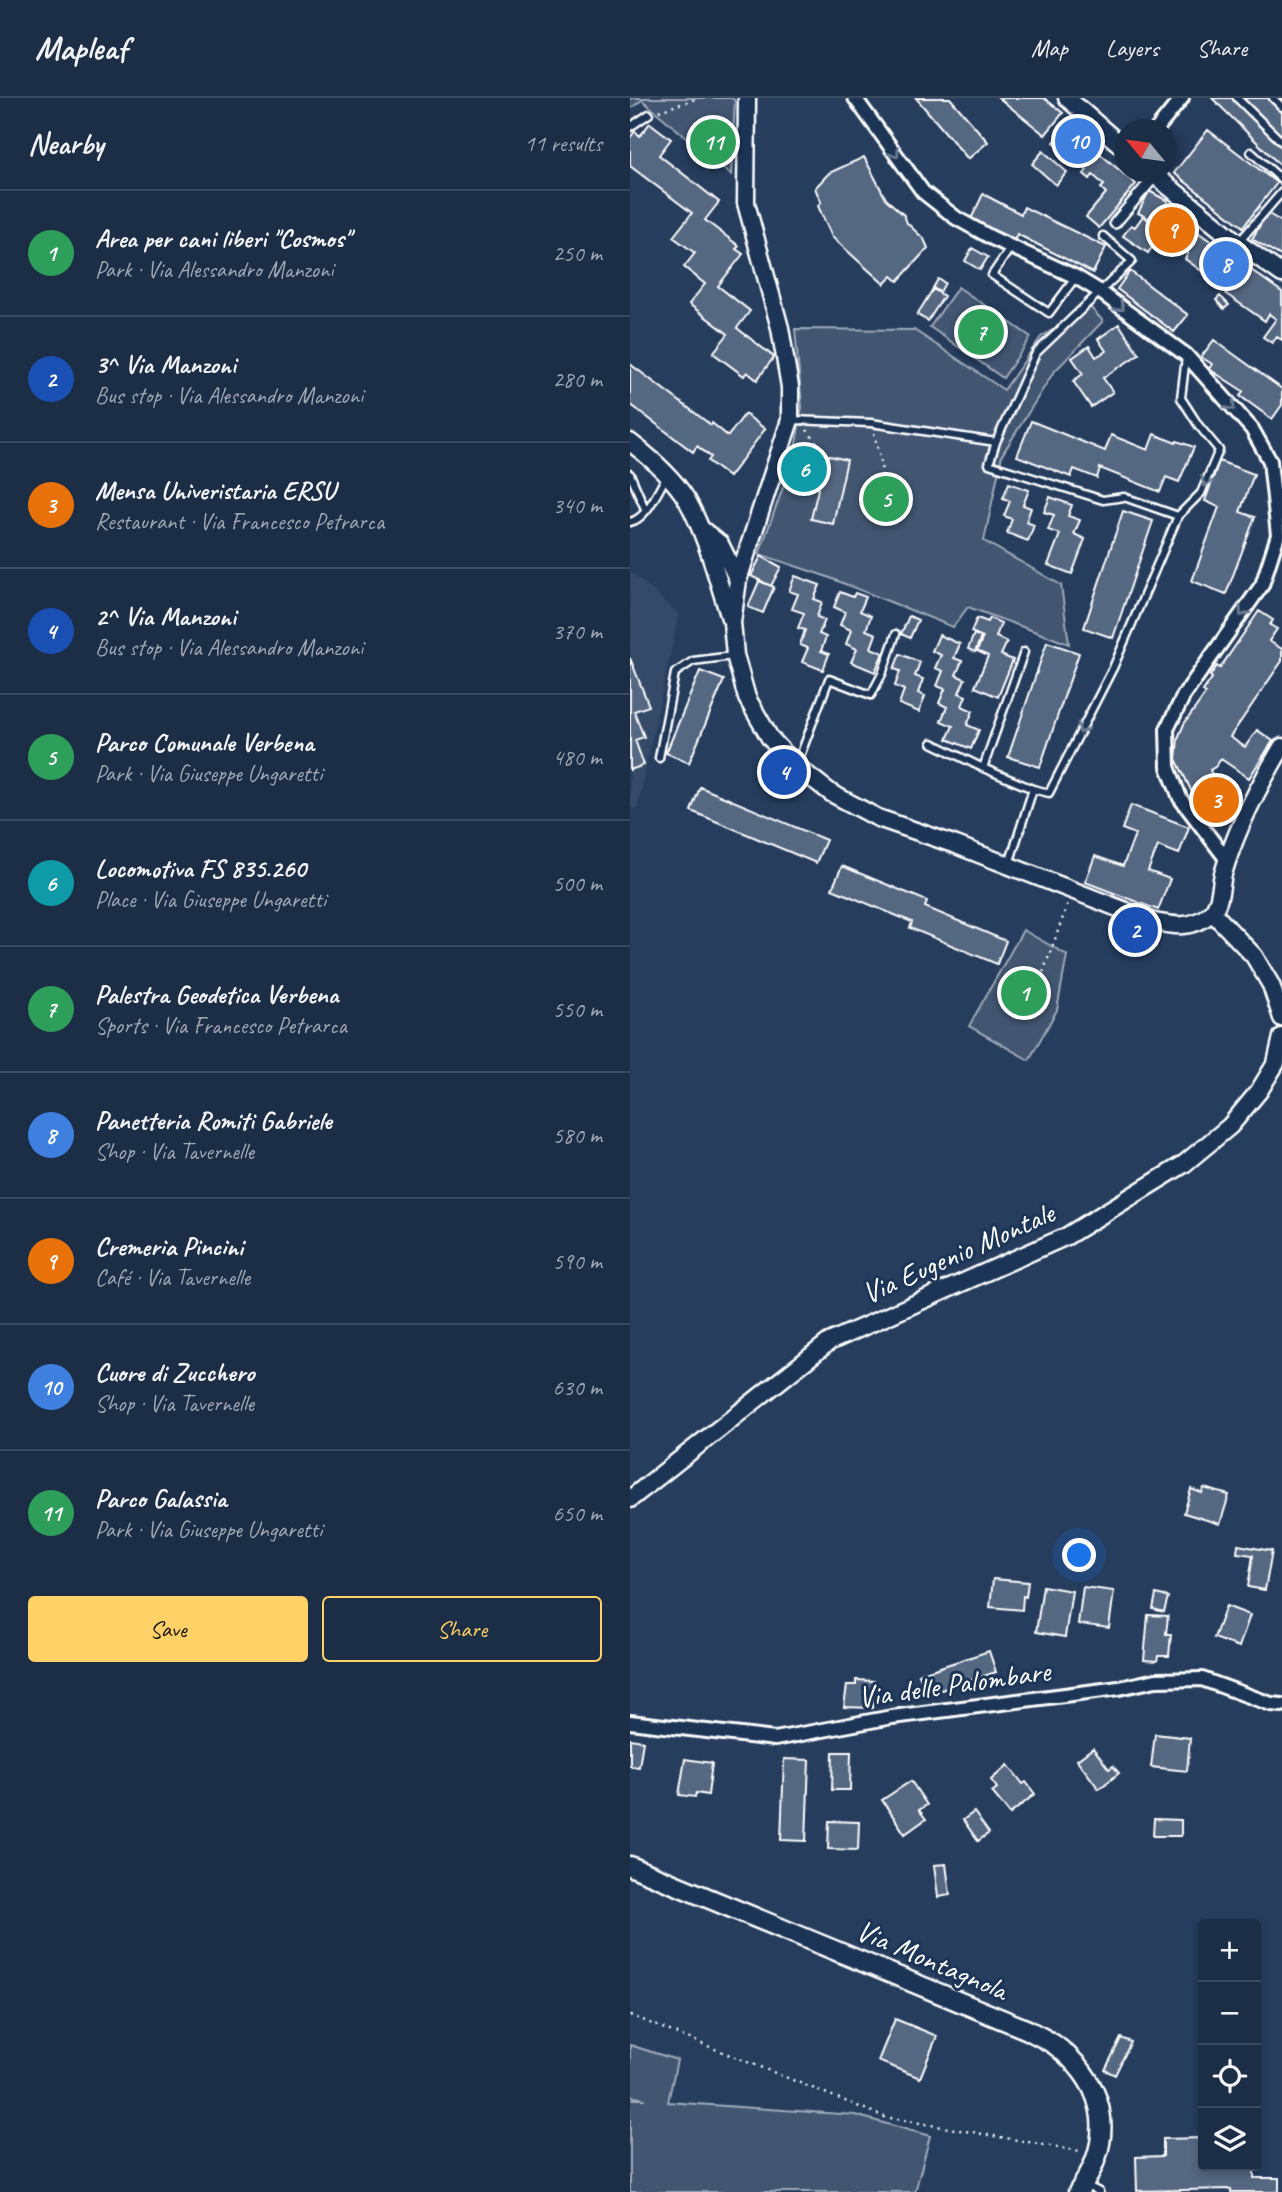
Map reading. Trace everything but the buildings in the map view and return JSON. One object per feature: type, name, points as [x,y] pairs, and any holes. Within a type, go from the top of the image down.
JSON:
[{"type":"main road","name":"Via Montagnola","points":[[630,1866],[1028,2030],[1059,2048],[1079,2067],[1091,2085],[1102,2116],[1098,2154],[1087,2189]]},
{"type":"street","points":[[732,622],[738,580],[797,420],[780,328],[746,203],[747,98]]},
{"type":"street","points":[[855,98],[923,192],[956,218],[1099,291],[1186,355],[1252,429],[1270,461],[1278,535],[1262,585],[1184,695],[1167,729],[1168,766],[1180,798],[1227,860]]},
{"type":"street","points":[[1067,98],[1114,139]]},
{"type":"street","points":[[1165,119],[1182,98]]},
{"type":"street","points":[[1115,223],[1147,182]]},
{"type":"street","points":[[1163,182],[1238,243],[1282,274]]},
{"type":"street","points":[[630,442],[668,475],[686,498],[700,528],[732,622],[735,655],[747,698],[770,738],[796,766],[831,793],[878,818],[956,845],[1154,922],[1178,926],[1195,925],[1212,912],[1220,897],[1227,860],[1257,788],[1282,747]]},
{"type":"street","points":[[700,528],[720,544],[738,580]]},
{"type":"street","points":[[720,544],[751,544]]},
{"type":"street","points":[[714,568],[738,580]]},
{"type":"street","points":[[1212,912],[1254,956],[1271,985],[1282,1018]]},
{"type":"street","name":"Via Eugenio Montale","points":[[630,1499],[829,1342],[1067,1236],[1184,1164],[1230,1126],[1259,1091],[1276,1063],[1282,1037]]},
{"type":"street","name":"Via delle Palombare","points":[[630,1722],[775,1740],[892,1717],[1119,1688],[1156,1680],[1202,1679],[1270,1704],[1282,1705]]},
{"type":"lane","points":[[1237,98],[1282,142]]},
{"type":"lane","points":[[1273,98],[1282,107]]},
{"type":"lane","points":[[630,127],[649,114]]},
{"type":"lane","points":[[1251,152],[1282,180]]},
{"type":"lane","points":[[1238,243],[1282,192]]},
{"type":"lane","points":[[1103,236],[1132,261],[1036,353],[996,442],[989,464],[1102,500],[1124,497],[1178,516]]},
{"type":"lane","points":[[1011,247],[992,275],[1049,313],[1076,277]]},
{"type":"lane","points":[[932,743],[983,768],[1049,793],[1113,668],[1178,516],[1202,493],[1219,450],[1181,398],[1186,355]]},
{"type":"lane","points":[[797,420],[871,423],[996,442]]},
{"type":"lane","points":[[630,474],[646,511]]},
{"type":"lane","points":[[630,523],[646,511],[668,475]]},
{"type":"lane","points":[[796,766],[829,679],[871,695],[882,674],[896,634]]},
{"type":"lane","points":[[983,768],[1024,652]]},
{"type":"lane","points":[[659,758],[675,673],[693,661],[735,655]]},
{"type":"lane","points":[[1009,865],[1034,789]]},
{"type":"path","points":[[649,114],[699,98]]},
{"type":"path","points":[[797,420],[826,455]]},
{"type":"path","points":[[871,423],[881,463],[882,479]]},
{"type":"path","points":[[1036,992],[1073,891]]},
{"type":"path","points":[[630,2015],[885,2117],[1098,2154]]},
{"type":"shaded area","points":[[630,98],[732,98],[735,101],[731,175],[642,100],[630,109]]},
{"type":"shaded area","points":[[958,287],[1031,337],[1003,378],[930,327]]},
{"type":"shaded area","points":[[1090,307],[1103,321],[1053,373],[1002,455],[984,541],[1061,585],[1069,644],[968,607],[953,627],[825,576],[759,554],[794,457],[802,407],[795,329],[914,330],[1004,390],[1041,337]]},
{"type":"shaded area","points":[[630,571],[679,614],[637,809],[630,807]]},
{"type":"shaded area","points":[[1023,930],[1067,955],[1057,1010],[1029,1060],[969,1026]]},
{"type":"shaded area","points":[[630,2045],[677,2060],[668,2102],[855,2115],[930,2136],[915,2192],[630,2192],[630,2099],[645,2099],[630,2096]]},
{"type":"place","name":"Cuore di Zucchero","points":[[1078,141]]},
{"type":"place","name":"Parco Galassia","points":[[713,142]]},
{"type":"place","name":"Cremeria Pincini","points":[[1172,230]]},
{"type":"place","name":"Panetteria Romiti Gabriele","points":[[1226,264]]},
{"type":"place","name":"Palestra Geodetica Verbena","points":[[981,332]]},
{"type":"place","name":"Locomotiva FS 835.260","points":[[804,469]]},
{"type":"place","name":"Parco Comunale Verbena","points":[[886,499]]},
{"type":"place","name":"2^ Via Manzoni","points":[[784,772]]},
{"type":"place","name":"Mensa Univeristaria ERSU","points":[[1216,800]]},
{"type":"place","name":"3^ Via Manzoni","points":[[1135,930]]},
{"type":"place","name":"Area per cani liberi \"Cosmos\"","points":[[1024,993]]}]
